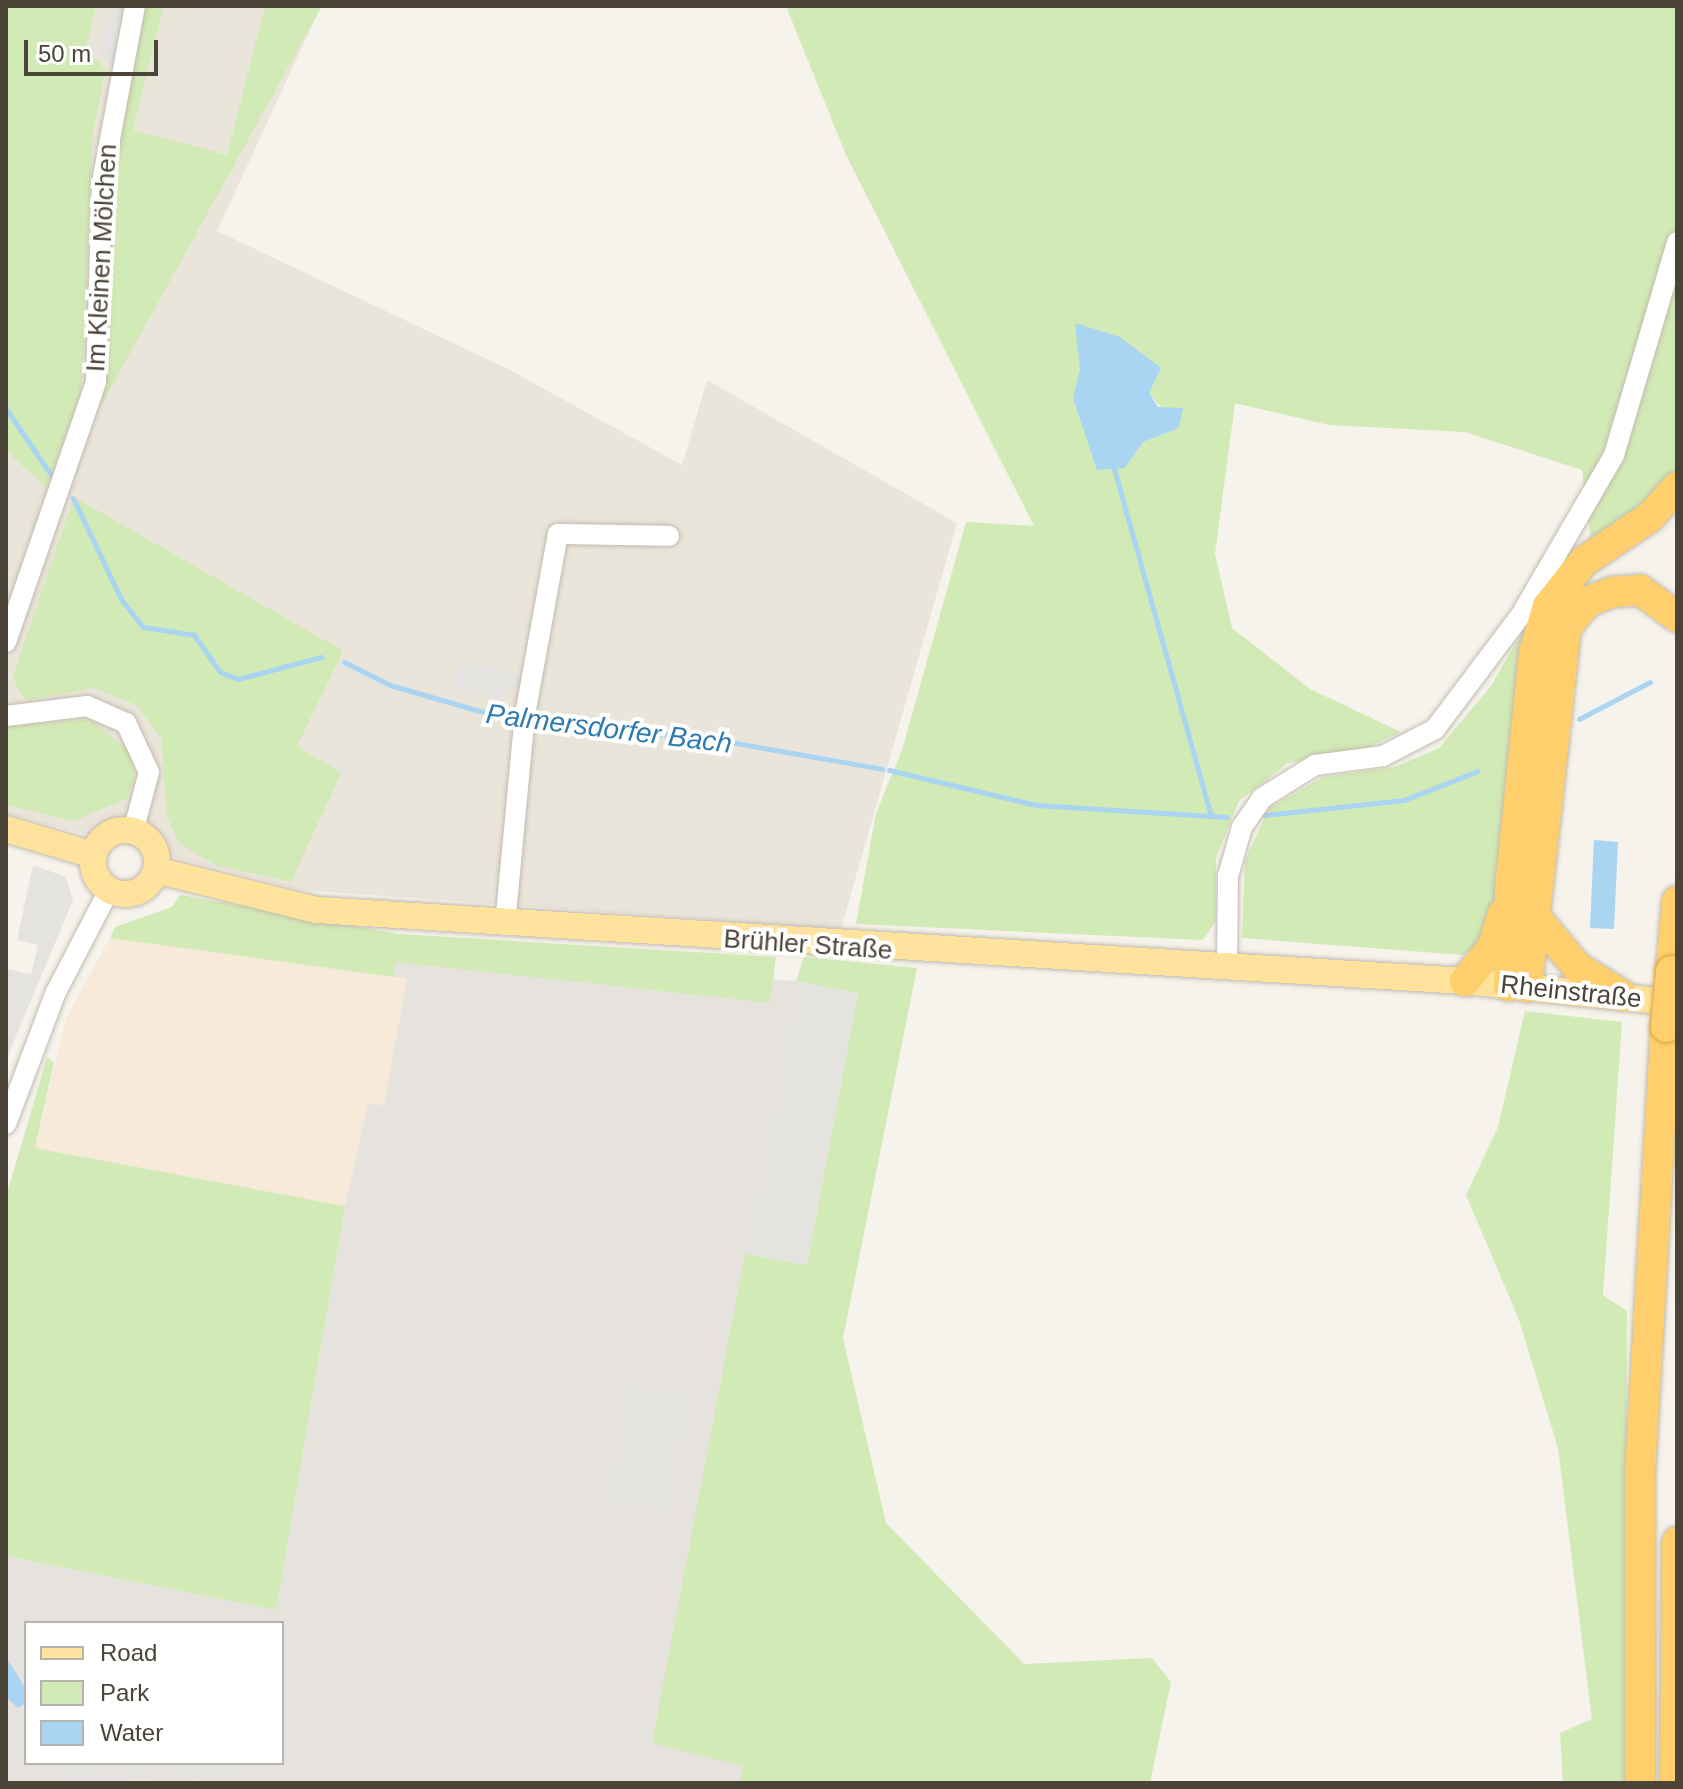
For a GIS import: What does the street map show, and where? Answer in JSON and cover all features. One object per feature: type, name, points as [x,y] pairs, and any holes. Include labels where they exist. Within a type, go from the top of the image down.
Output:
[{"type":"highway","points":[[1518,987],[1510,889],[1534,653],[1548,606],[1583,562],[1650,517],[1677,487]]},
{"type":"highway","points":[[1518,987],[1537,919],[1566,627],[1587,602],[1612,592],[1640,590],[1677,617]]},
{"type":"highway","points":[[1465,981],[1493,946],[1510,889]]},
{"type":"highway","points":[[1640,1783],[1640,1473],[1677,901]]},
{"type":"highway","points":[[1537,919],[1577,967],[1623,996]]},
{"type":"highway","points":[[1675,1768],[1677,1542]]},
{"type":"main road","points":[[6,829],[93,855]]},
{"type":"main road","points":[[133,832],[154,850],[156,870],[138,891],[109,890],[95,874],[93,855],[106,837],[133,832]]},
{"type":"main road","name":"Brühler Straße","points":[[156,870],[317,910],[505,925],[1465,981]]},
{"type":"main road","name":"Rheinstraße","points":[[1465,981],[1623,996],[1672,1015]]},
{"type":"street","name":"Im Kleinen Mölchen","points":[[6,642],[96,382],[102,182],[135,6]]},
{"type":"street","points":[[1227,969],[1228,876],[1242,827],[1262,798],[1315,765],[1383,756],[1435,729],[1521,615],[1614,455],[1677,242]]},
{"type":"street","points":[[505,925],[524,721],[558,534],[669,536]]},
{"type":"street","points":[[6,716],[87,706],[126,723],[149,772],[133,832]]},
{"type":"street","points":[[6,1124],[56,992],[109,890]]},
{"type":"shaded area","points":[[6,6],[321,6],[217,231],[508,369],[682,465],[707,380],[957,523],[841,929],[302,890],[6,814]]},
{"type":"shaded area","points":[[110,6],[135,6],[118,72],[99,54]]},
{"type":"shaded area","points":[[457,661],[525,675],[522,691],[507,688],[504,700],[452,690]]},
{"type":"shaded area","points":[[33,865],[66,877],[73,900],[6,1060],[7,969],[31,974],[38,945],[17,940]]},
{"type":"shaded area","points":[[110,938],[407,978],[384,1106],[368,1104],[345,1206],[35,1148],[66,1018]]},
{"type":"shaded area","points":[[395,962],[796,981],[858,993],[807,1265],[652,1742],[744,1766],[740,1783],[6,1783],[6,1556],[276,1609],[345,1206],[368,1104],[384,1105],[407,979],[394,977]]},
{"type":"shaded area","points":[[796,981],[858,993],[807,1265],[745,1254]]},
{"type":"shaded area","points":[[627,1383],[691,1395],[670,1512],[606,1500]]},
{"type":"shaded area","points":[[55,1765],[67,1765],[160,1783],[51,1783]]},
{"type":"shaded area","points":[[102,1765],[238,1765],[234,1783],[148,1768],[146,1778]]},
{"type":"green space","points":[[6,6],[96,6],[86,47],[106,70],[93,132],[81,392],[46,488],[6,450]]},
{"type":"green space","points":[[144,6],[164,6],[133,130],[227,155],[265,6],[322,6],[102,404],[114,140]]},
{"type":"green space","points":[[786,6],[1677,6],[1677,471],[1633,519],[1592,548],[1582,470],[1465,432],[1329,425],[1235,403],[1215,554],[1232,628],[1310,689],[1401,732],[1361,751],[1288,763],[1239,801],[1216,858],[1216,921],[1203,940],[856,924],[876,813],[902,750],[966,522],[1034,526],[846,155]],"holes":[[[1080,370],[1149,393],[1179,428],[1143,442],[1125,468],[1113,465],[1073,398]]]},
{"type":"green space","points":[[74,497],[343,651],[297,746],[341,773],[291,882],[215,865],[180,844],[167,817],[161,738],[136,705],[94,688],[28,700],[20,694],[13,676]]},
{"type":"green space","points":[[1526,625],[1492,936],[1463,955],[1242,938],[1245,861],[1269,808],[1323,777],[1395,767],[1439,748],[1491,686]]},
{"type":"green space","points":[[89,719],[130,751],[135,779],[127,798],[74,821],[6,805],[6,727]]},
{"type":"green space","points":[[180,895],[399,934],[776,957],[770,1003],[396,962],[394,977],[110,938],[115,927],[172,907]]},
{"type":"green space","points":[[804,957],[917,968],[843,1338],[886,1523],[1024,1664],[1152,1658],[1171,1682],[1150,1783],[740,1783],[743,1766],[652,1743],[745,1254],[807,1265],[858,993],[796,981]]},
{"type":"green space","points":[[1525,1011],[1622,1022],[1603,1295],[1627,1311],[1625,1783],[1563,1783],[1560,1733],[1592,1719],[1558,1448],[1519,1320],[1466,1195],[1498,1127]]},
{"type":"green space","points":[[47,1057],[54,1062],[35,1148],[345,1206],[276,1610],[6,1556],[6,1197]]},
{"type":"water","points":[[1075,323],[1120,337],[1161,368],[1149,393],[1158,407],[1183,408],[1179,428],[1143,442],[1125,468],[1097,470],[1073,398],[1080,369]]},
{"type":"water","points":[[1594,840],[1618,842],[1614,929],[1590,928]]},
{"type":"water","points":[[6,1657],[24,1686],[24,1704],[18,1708],[7,1698]]},
{"type":"waterway","name":"Palmersdorfer Bach","points":[[6,409],[56,482]]},
{"type":"waterway","points":[[1113,465],[1211,816]]},
{"type":"waterway","name":"Palmersdorfer Bach","points":[[73,498],[121,599],[143,627],[194,635],[220,672],[238,679],[321,657]]},
{"type":"waterway","name":"Palmersdorfer Bach","points":[[344,662],[390,685],[517,722]]},
{"type":"waterway","name":"Palmersdorfer Bach","points":[[1579,719],[1650,682]]},
{"type":"waterway","name":"Palmersdorfer Bach","points":[[527,723],[707,738],[882,769]]},
{"type":"waterway","name":"Palmersdorfer Bach","points":[[889,770],[1036,805],[1227,817]]},
{"type":"waterway","name":"Palmersdorfer Bach","points":[[1264,815],[1404,800],[1478,771]]}]
